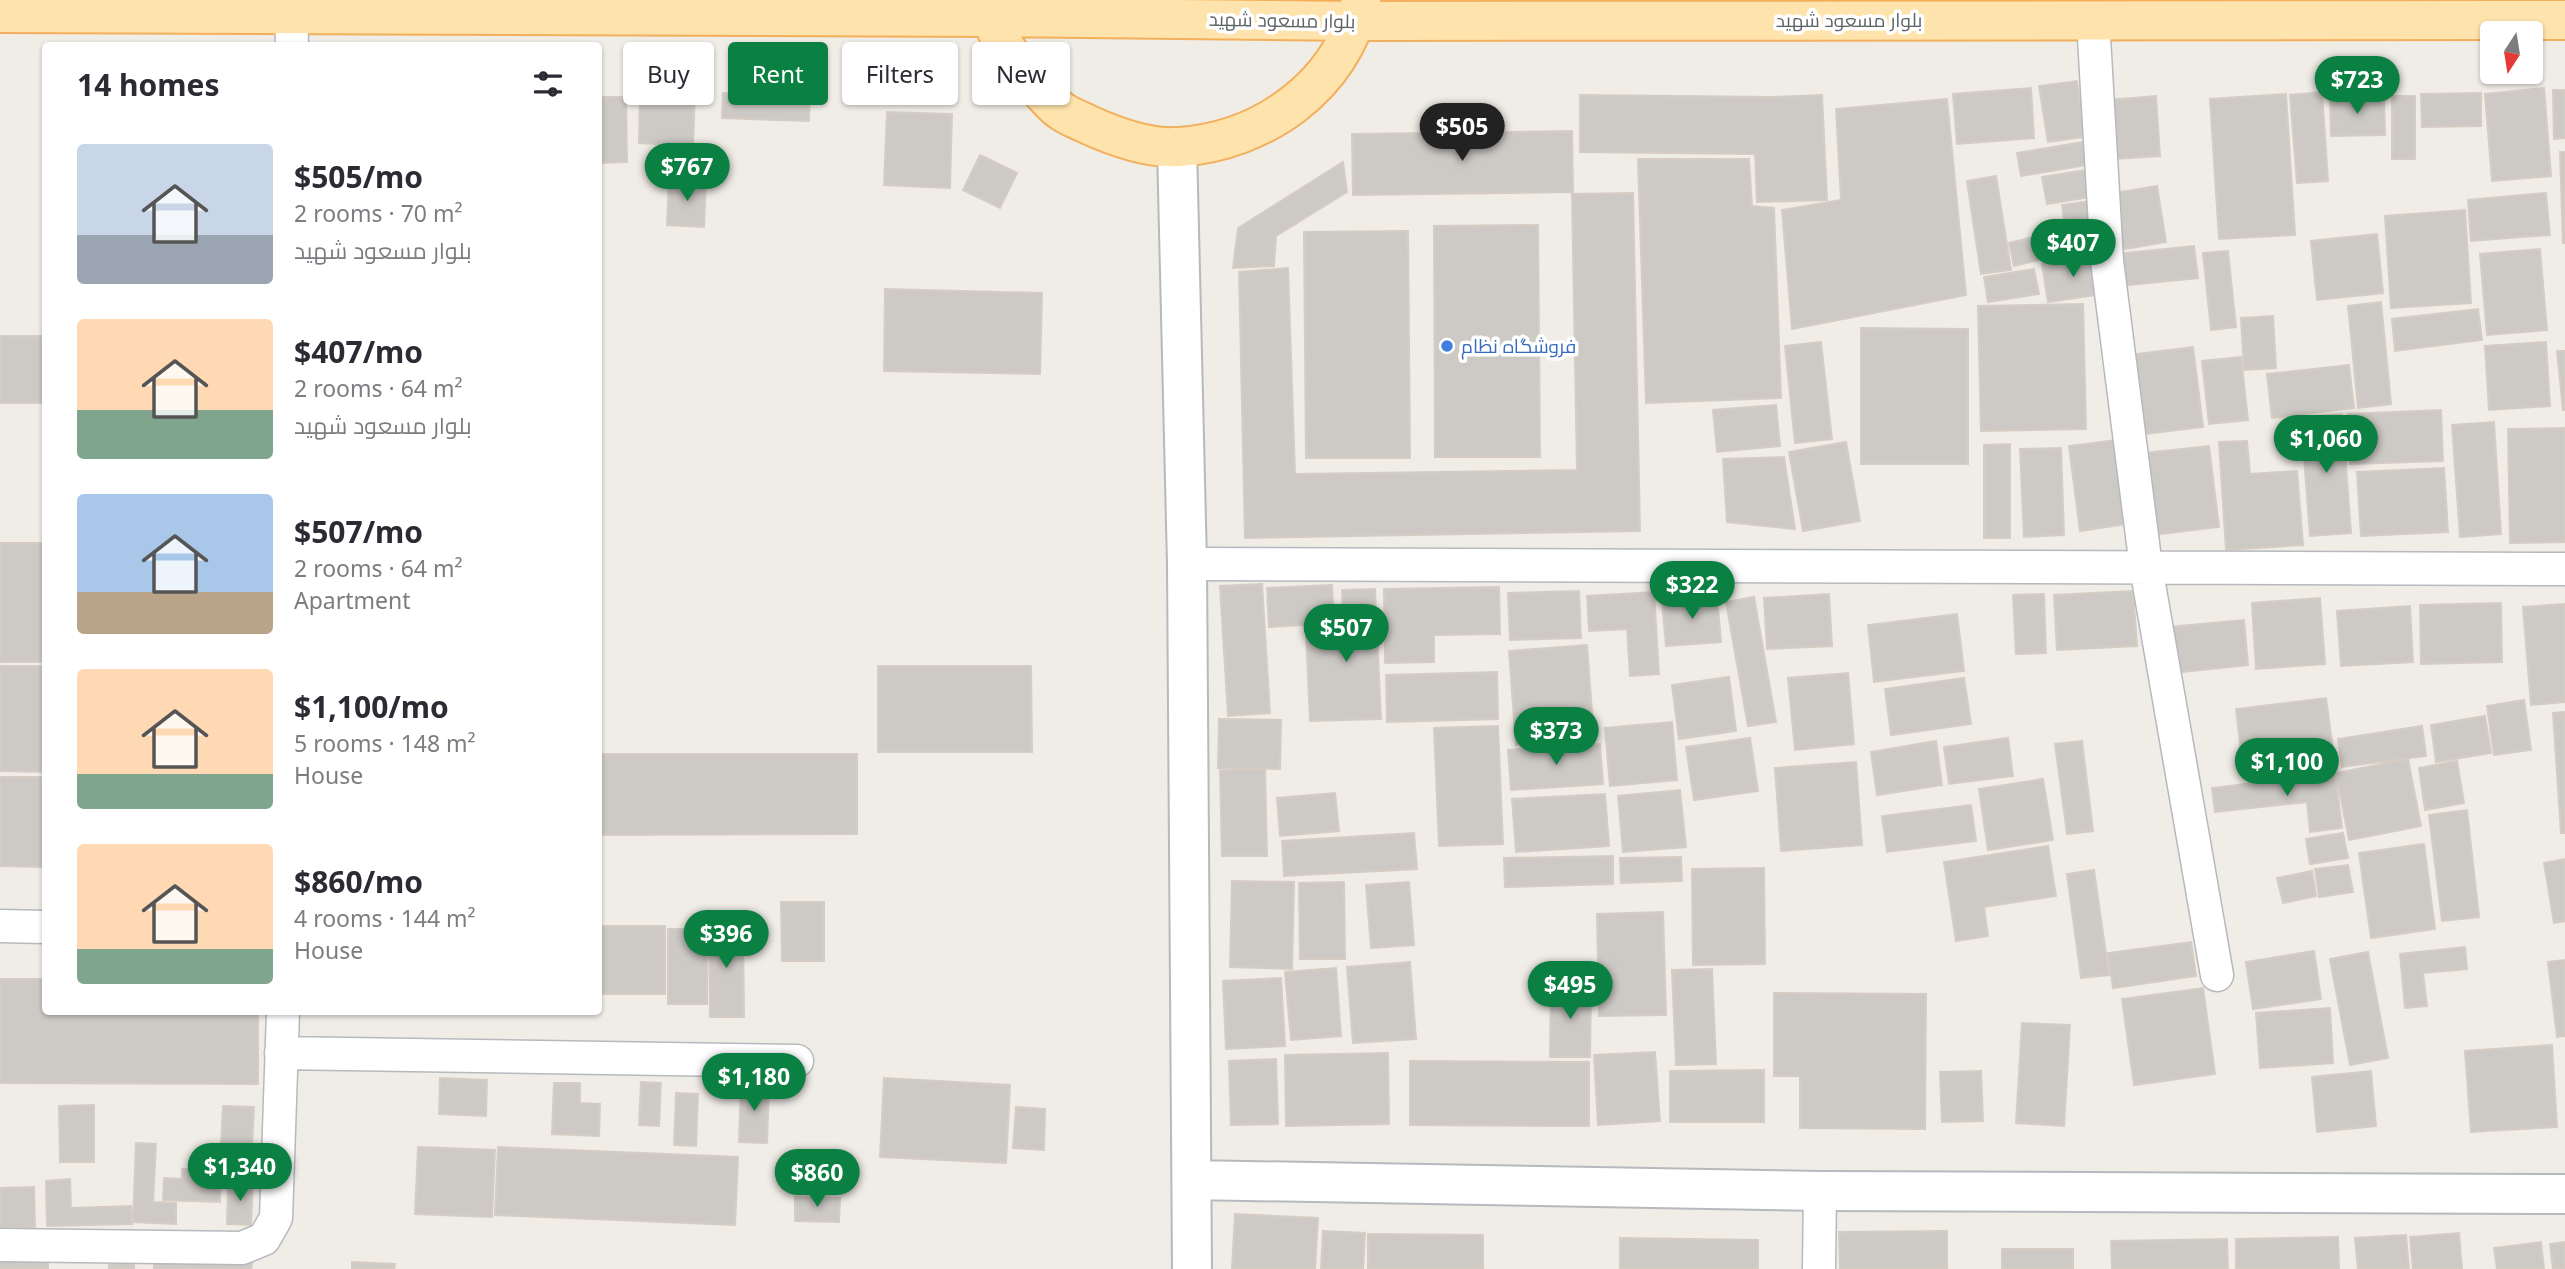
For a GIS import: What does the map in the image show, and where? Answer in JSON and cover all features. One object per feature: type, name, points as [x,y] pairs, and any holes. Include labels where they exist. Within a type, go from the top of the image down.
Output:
[{"type":"main road","name":"بلوار مسعود شهید","points":[[0,13],[291,20],[988,8],[1802,10],[2093,20],[2429,10],[2565,20]]},
{"type":"main road","points":[[988,8],[1019,70],[1062,112],[1117,138],[1177,147],[1234,137],[1286,112],[1328,72],[1359,11]]},
{"type":"street","points":[[2093,20],[2107,261],[2146,567],[2217,975]]},
{"type":"street","points":[[1177,147],[1187,564],[1192,1269]]},
{"type":"street","points":[[1187,564],[2565,569]]},
{"type":"street","points":[[0,926],[42,927]]},
{"type":"street","points":[[0,1245],[242,1248],[264,1239],[276,1218],[283,1015]]},
{"type":"street","points":[[281,1053],[797,1061]]},
{"type":"street","points":[[1192,1180],[1820,1191],[2565,1194]]},
{"type":"street","points":[[1819,1269],[1820,1191]]},
{"type":"building","points":[[2077,81],[2085,137],[2048,142],[2039,86]]},
{"type":"building","points":[[2031,88],[2034,138],[1957,144],[1953,94]]},
{"type":"building","points":[[2544,88],[2551,176],[2492,181],[2485,94]]},
{"type":"building","points":[[2553,90],[2565,90],[2565,138],[2554,139]]},
{"type":"building","points":[[2322,92],[2328,181],[2297,183],[2290,95]]},
{"type":"building","points":[[723,93],[728,93],[728,105],[810,105],[809,121],[722,118]]},
{"type":"building","points":[[2481,93],[2481,126],[2422,127],[2421,94]]},
{"type":"building","points":[[2286,94],[2295,235],[2219,239],[2210,99]]},
{"type":"building","points":[[1580,95],[1822,95],[1827,200],[1757,202],[1755,154],[1580,152]]},
{"type":"building","points":[[2156,96],[2160,156],[2113,159],[2108,100]]},
{"type":"building","points":[[2384,96],[2385,135],[2331,136],[2330,97]]},
{"type":"building","points":[[2392,96],[2415,96],[2415,159],[2392,159]]},
{"type":"building","points":[[602,97],[623,97],[623,105],[626,105],[627,162],[602,163]]},
{"type":"building","points":[[1947,99],[1966,295],[1792,329],[1782,210],[1841,200],[1836,109]]},
{"type":"building","points":[[640,105],[694,105],[693,146],[639,143]]},
{"type":"building","points":[[887,112],[952,114],[950,188],[884,185]]},
{"type":"building","points":[[1572,131],[1573,192],[1353,195],[1352,134]]},
{"type":"building","points":[[2083,142],[2087,165],[2021,176],[2017,153]]},
{"type":"building","points":[[2560,152],[2565,152],[2565,243],[2563,243]]},
{"type":"building","points":[[980,155],[1017,173],[1000,208],[963,190]]},
{"type":"building","points":[[1638,159],[1749,159],[1752,206],[1774,208],[1781,398],[1646,403]]},
{"type":"building","points":[[1343,162],[1347,192],[1276,236],[1274,266],[1233,268],[1238,228]]},
{"type":"building","points":[[2086,170],[2091,197],[2047,204],[2042,177]]},
{"type":"building","points":[[1996,176],[2011,270],[1981,274],[1967,181]]},
{"type":"building","points":[[669,179],[706,180],[704,227],[667,225]]},
{"type":"building","points":[[2157,186],[2166,242],[2119,250],[2109,194]]},
{"type":"building","points":[[1633,193],[1640,531],[1245,538],[1239,272],[1288,268],[1295,474],[1577,470],[1572,194]]},
{"type":"building","points":[[2546,193],[2550,235],[2471,241],[2468,200]]},
{"type":"building","points":[[2091,201],[2098,250],[2069,255],[2062,205]]},
{"type":"building","points":[[2465,210],[2471,303],[2391,308],[2385,216]]},
{"type":"building","points":[[1538,225],[1540,457],[1435,457],[1434,226]]},
{"type":"building","points":[[1408,231],[1410,458],[1306,458],[1304,232]]},
{"type":"building","points":[[2060,231],[2065,254],[2014,266],[2009,243]]},
{"type":"building","points":[[2377,234],[2383,293],[2317,300],[2311,241]]},
{"type":"building","points":[[2194,246],[2198,278],[2120,286],[2117,254]]},
{"type":"building","points":[[2540,249],[2547,330],[2487,335],[2480,254]]},
{"type":"building","points":[[2228,251],[2236,327],[2211,330],[2203,253]]},
{"type":"building","points":[[2097,256],[2103,294],[2048,302],[2042,264]]},
{"type":"building","points":[[2034,269],[2039,294],[1988,302],[1984,277]]},
{"type":"building","points":[[885,289],[1042,293],[1040,374],[884,371]]},
{"type":"building","points":[[2381,302],[2391,404],[2358,408],[2348,306]]},
{"type":"building","points":[[2083,304],[2086,429],[1981,431],[1978,306]]},
{"type":"building","points":[[2478,309],[2482,340],[2395,351],[2392,319]]},
{"type":"building","points":[[2273,316],[2276,368],[2244,370],[2241,318]]},
{"type":"building","points":[[1861,328],[1968,329],[1968,464],[1861,464]]},
{"type":"building","points":[[0,336],[42,336],[42,403],[0,403]]},
{"type":"building","points":[[1821,342],[1832,439],[1795,443],[1785,346]]},
{"type":"building","points":[[2546,342],[2550,406],[2489,410],[2485,346]]},
{"type":"building","points":[[2193,347],[2203,427],[2138,435],[2128,355]]},
{"type":"building","points":[[2557,351],[2565,351],[2565,410],[2563,410]]},
{"type":"building","points":[[2241,357],[2248,420],[2209,424],[2202,361]]},
{"type":"building","points":[[2349,365],[2354,408],[2272,418],[2267,374]]},
{"type":"building","points":[[1776,405],[1780,446],[1717,452],[1713,410]]},
{"type":"building","points":[[2441,410],[2443,461],[2350,464],[2348,414]]},
{"type":"building","points":[[2342,414],[2351,533],[2310,536],[2301,417]]},
{"type":"building","points":[[2494,422],[2501,534],[2460,537],[2452,425]]},
{"type":"building","points":[[2565,428],[2565,542],[2510,543],[2508,429]]},
{"type":"building","points":[[2115,440],[2127,524],[2080,531],[2069,446]]},
{"type":"building","points":[[2247,441],[2250,474],[2297,471],[2303,545],[2226,550],[2219,442]]},
{"type":"building","points":[[1846,442],[1860,521],[1803,531],[1789,452]]},
{"type":"building","points":[[2010,444],[2010,538],[1984,538],[1984,445]]},
{"type":"building","points":[[2209,446],[2219,527],[2154,535],[2145,453]]},
{"type":"building","points":[[2061,448],[2064,535],[2024,537],[2020,449]]},
{"type":"building","points":[[1784,457],[1795,529],[1727,522],[1723,459]]},
{"type":"building","points":[[2444,468],[2448,532],[2361,536],[2357,472]]},
{"type":"building","points":[[0,543],[42,543],[42,662],[0,662]]},
{"type":"building","points":[[1262,584],[1270,713],[1228,716],[1220,586]]},
{"type":"building","points":[[1332,585],[1334,623],[1269,627],[1267,588]]},
{"type":"building","points":[[1499,587],[1500,634],[1434,635],[1434,662],[1385,663],[1384,589]]},
{"type":"building","points":[[1375,589],[1381,719],[1310,721],[1306,631],[1344,629],[1342,590]]},
{"type":"building","points":[[1579,591],[1581,638],[1510,640],[1508,593]]},
{"type":"building","points":[[2133,591],[2137,646],[2057,650],[2054,595]]},
{"type":"building","points":[[1654,592],[1659,674],[1630,676],[1627,629],[1589,631],[1587,596]]},
{"type":"building","points":[[1829,594],[1832,646],[1767,649],[1764,598]]},
{"type":"building","points":[[2044,594],[2046,653],[2016,654],[2013,595]]},
{"type":"building","points":[[1717,596],[1721,642],[1666,646],[1662,601]]},
{"type":"building","points":[[1754,597],[1776,722],[1748,726],[1726,602]]},
{"type":"building","points":[[2320,598],[2325,664],[2256,669],[2252,603]]},
{"type":"building","points":[[2501,603],[2502,662],[2421,664],[2420,605]]},
{"type":"building","points":[[2565,604],[2565,702],[2531,705],[2523,607]]},
{"type":"building","points":[[2410,606],[2413,662],[2341,666],[2337,611]]},
{"type":"building","points":[[1957,614],[1964,671],[1874,682],[1868,625]]},
{"type":"building","points":[[2244,620],[2248,665],[2173,673],[2169,627]]},
{"type":"building","points":[[1587,645],[1594,739],[1516,745],[1509,651]]},
{"type":"building","points":[[0,666],[42,666],[42,772],[0,771]]},
{"type":"building","points":[[878,666],[1031,666],[1032,752],[878,752]]},
{"type":"building","points":[[1497,672],[1498,719],[1387,722],[1386,675]]},
{"type":"building","points":[[1848,673],[1854,744],[1795,750],[1788,678]]},
{"type":"building","points":[[1729,677],[1736,731],[1679,739],[1672,685]]},
{"type":"building","points":[[1964,678],[1971,724],[1891,735],[1885,689]]},
{"type":"building","points":[[2326,698],[2335,765],[2244,777],[2236,709]]},
{"type":"building","points":[[2524,700],[2531,750],[2494,755],[2487,706]]},
{"type":"building","points":[[2565,712],[2565,833],[2561,833],[2553,713]]},
{"type":"building","points":[[2485,716],[2491,753],[2436,762],[2431,725]]},
{"type":"building","points":[[1219,719],[1281,720],[1280,769],[1218,768]]},
{"type":"building","points":[[1672,722],[1677,780],[1610,786],[1605,728]]},
{"type":"building","points":[[1498,726],[1503,844],[1439,846],[1434,728]]},
{"type":"building","points":[[2422,726],[2426,756],[2342,767],[2338,739]]},
{"type":"building","points":[[1750,738],[1758,791],[1694,800],[1686,747]]},
{"type":"building","points":[[2008,738],[2013,776],[1949,784],[1944,747]]},
{"type":"building","points":[[1936,741],[1942,785],[1877,795],[1871,752]]},
{"type":"building","points":[[2082,741],[2093,831],[2067,834],[2055,744]]},
{"type":"building","points":[[1600,744],[1603,784],[1511,790],[1508,750]]},
{"type":"building","points":[[602,754],[857,754],[857,834],[602,835]]},
{"type":"building","points":[[2408,759],[2421,826],[2349,840],[2336,773]]},
{"type":"building","points":[[2457,761],[2464,803],[2425,810],[2419,768]]},
{"type":"building","points":[[1856,762],[1862,845],[1781,851],[1775,768]]},
{"type":"building","points":[[1265,769],[1267,856],[1222,856],[1220,770]]},
{"type":"building","points":[[2335,773],[2342,828],[2310,832],[2307,802],[2215,812],[2212,788]]},
{"type":"building","points":[[0,777],[42,777],[42,867],[0,866]]},
{"type":"building","points":[[2043,779],[2053,840],[1988,850],[1979,789]]},
{"type":"building","points":[[1680,790],[1686,847],[1623,852],[1618,796]]},
{"type":"building","points":[[1335,793],[1339,831],[1280,836],[1277,798]]},
{"type":"building","points":[[1605,794],[1609,846],[1516,852],[1512,799]]},
{"type":"building","points":[[1971,805],[1976,841],[1887,852],[1882,816]]},
{"type":"building","points":[[2467,810],[2479,917],[2442,921],[2429,815]]},
{"type":"building","points":[[1414,833],[1417,869],[1284,876],[1282,841]]},
{"type":"building","points":[[2343,833],[2348,858],[2310,864],[2306,839]]},
{"type":"building","points":[[2424,844],[2435,929],[2371,938],[2359,853]]},
{"type":"building","points":[[2048,846],[2056,896],[1984,907],[1988,936],[1956,941],[1944,862]]},
{"type":"building","points":[[1613,856],[1613,884],[1505,887],[1504,858]]},
{"type":"building","points":[[1681,857],[1682,881],[1621,883],[1620,858]]},
{"type":"building","points":[[2565,859],[2565,921],[2554,923],[2544,863]]},
{"type":"building","points":[[2348,865],[2353,892],[2319,897],[2315,869]]},
{"type":"building","points":[[1764,868],[1765,964],[1693,965],[1692,869]]},
{"type":"building","points":[[2094,870],[2109,975],[2081,978],[2067,874]]},
{"type":"building","points":[[2312,871],[2316,896],[2283,903],[2277,878]]},
{"type":"building","points":[[1232,881],[1294,882],[1292,969],[1230,967]]},
{"type":"building","points":[[1344,882],[1345,959],[1300,959],[1299,883]]},
{"type":"building","points":[[1409,882],[1414,945],[1371,948],[1366,885]]},
{"type":"building","points":[[781,902],[824,902],[824,961],[782,961]]},
{"type":"building","points":[[1663,912],[1666,1015],[1599,1016],[1597,914]]},
{"type":"building","points":[[709,924],[743,924],[744,1017],[710,1017]]},
{"type":"building","points":[[602,926],[665,926],[665,994],[602,994]]},
{"type":"building","points":[[668,929],[707,929],[707,1004],[668,1004]]},
{"type":"building","points":[[2191,942],[2196,976],[2113,988],[2108,953]]},
{"type":"building","points":[[2465,947],[2467,969],[2423,973],[2427,1006],[2405,1008],[2400,954]]},
{"type":"building","points":[[2314,951],[2321,999],[2253,1009],[2246,962]]},
{"type":"building","points":[[2368,952],[2388,1058],[2350,1065],[2330,959]]},
{"type":"building","points":[[2565,960],[2565,1036],[2557,1037],[2548,962]]},
{"type":"building","points":[[1410,962],[1416,1039],[1353,1043],[1347,967]]},
{"type":"building","points":[[1336,968],[1341,1036],[1291,1040],[1285,972]]},
{"type":"building","points":[[1712,969],[1716,1064],[1676,1065],[1672,970]]},
{"type":"building","points":[[1281,978],[1285,1046],[1226,1049],[1223,981]]},
{"type":"building","points":[[0,979],[42,979],[42,1015],[258,1015],[258,1084],[0,1083]]},
{"type":"building","points":[[1551,984],[1591,984],[1590,1057],[1550,1057]]},
{"type":"building","points":[[2203,988],[2215,1074],[2134,1085],[2122,999]]},
{"type":"building","points":[[1774,993],[1926,994],[1925,1129],[1800,1128],[1800,1076],[1774,1076]]},
{"type":"building","points":[[2330,1008],[2333,1063],[2260,1068],[2256,1013]]},
{"type":"building","points":[[2022,1023],[2070,1025],[2064,1126],[2016,1123]]},
{"type":"building","points":[[2552,1045],[2557,1127],[2471,1132],[2465,1051]]},
{"type":"building","points":[[1655,1052],[1660,1121],[1598,1125],[1594,1055]]},
{"type":"building","points":[[1388,1053],[1389,1124],[1286,1126],[1285,1055]]},
{"type":"building","points":[[1276,1059],[1278,1124],[1231,1125],[1229,1061]]},
{"type":"building","points":[[1410,1061],[1589,1062],[1589,1126],[1410,1125]]},
{"type":"building","points":[[1764,1070],[1764,1122],[1670,1122],[1670,1071]]},
{"type":"building","points":[[1981,1071],[1983,1121],[1942,1122],[1940,1072]]},
{"type":"building","points":[[2371,1071],[2376,1126],[2317,1132],[2312,1077]]},
{"type":"building","points":[[440,1078],[487,1080],[486,1116],[439,1114]]},
{"type":"building","points":[[884,1078],[1010,1085],[1006,1163],[880,1157]]},
{"type":"building","points":[[641,1082],[661,1083],[659,1126],[639,1125]]},
{"type":"building","points":[[554,1083],[580,1083],[580,1103],[600,1104],[599,1136],[552,1134]]},
{"type":"building","points":[[741,1083],[769,1084],[767,1143],[739,1142]]},
{"type":"building","points":[[676,1093],[698,1094],[696,1146],[674,1145]]},
{"type":"building","points":[[94,1105],[94,1162],[60,1162],[59,1106]]},
{"type":"building","points":[[223,1106],[254,1107],[251,1166],[220,1165]]},
{"type":"building","points":[[1016,1107],[1045,1109],[1044,1150],[1013,1148]]},
{"type":"building","points":[[136,1143],[156,1144],[153,1202],[176,1203],[176,1224],[133,1222]]},
{"type":"building","points":[[418,1147],[495,1150],[492,1217],[415,1214]]},
{"type":"building","points":[[498,1147],[738,1157],[735,1225],[495,1215]]},
{"type":"building","points":[[182,1169],[221,1170],[220,1202],[163,1200],[164,1178],[182,1179]]},
{"type":"building","points":[[70,1179],[71,1208],[131,1206],[132,1224],[47,1226],[46,1181]]},
{"type":"building","points":[[228,1182],[253,1183],[251,1225],[227,1224]]},
{"type":"building","points":[[34,1187],[35,1227],[0,1228],[0,1188]]},
{"type":"building","points":[[795,1197],[840,1198],[839,1222],[795,1221]]},
{"type":"building","points":[[1235,1214],[1318,1218],[1315,1269],[1232,1269]]},
{"type":"building","points":[[1323,1231],[1365,1233],[1363,1269],[1321,1269]]},
{"type":"building","points":[[1947,1231],[1947,1269],[1840,1269],[1839,1232]]},
{"type":"building","points":[[2459,1233],[2462,1269],[2413,1269],[2410,1237]]},
{"type":"building","points":[[1368,1234],[1483,1235],[1483,1269],[1368,1269]]},
{"type":"building","points":[[2406,1235],[2409,1269],[2358,1269],[2355,1238]]},
{"type":"building","points":[[2338,1237],[2339,1269],[2236,1269],[2236,1239]]},
{"type":"building","points":[[1620,1238],[1758,1240],[1758,1269],[1620,1269]]},
{"type":"building","points":[[2227,1239],[2228,1269],[2112,1269],[2111,1241]]},
{"type":"building","points":[[2541,1242],[2544,1269],[2497,1269],[2494,1248]]},
{"type":"building","points":[[2565,1242],[2565,1269],[2553,1269],[2550,1244]]},
{"type":"building","points":[[2002,1249],[2073,1249],[2073,1269],[2002,1269]]},
{"type":"building","points":[[0,1258],[48,1259],[48,1269],[0,1269]]},
{"type":"building","points":[[109,1259],[134,1259],[134,1269],[109,1269]]},
{"type":"building","points":[[154,1259],[252,1264],[251,1269],[154,1269]]},
{"type":"building","points":[[352,1262],[395,1264],[394,1269],[352,1269]]},
{"type":"place","name":"فروشگاه نظام","points":[[1447,346]]}]
